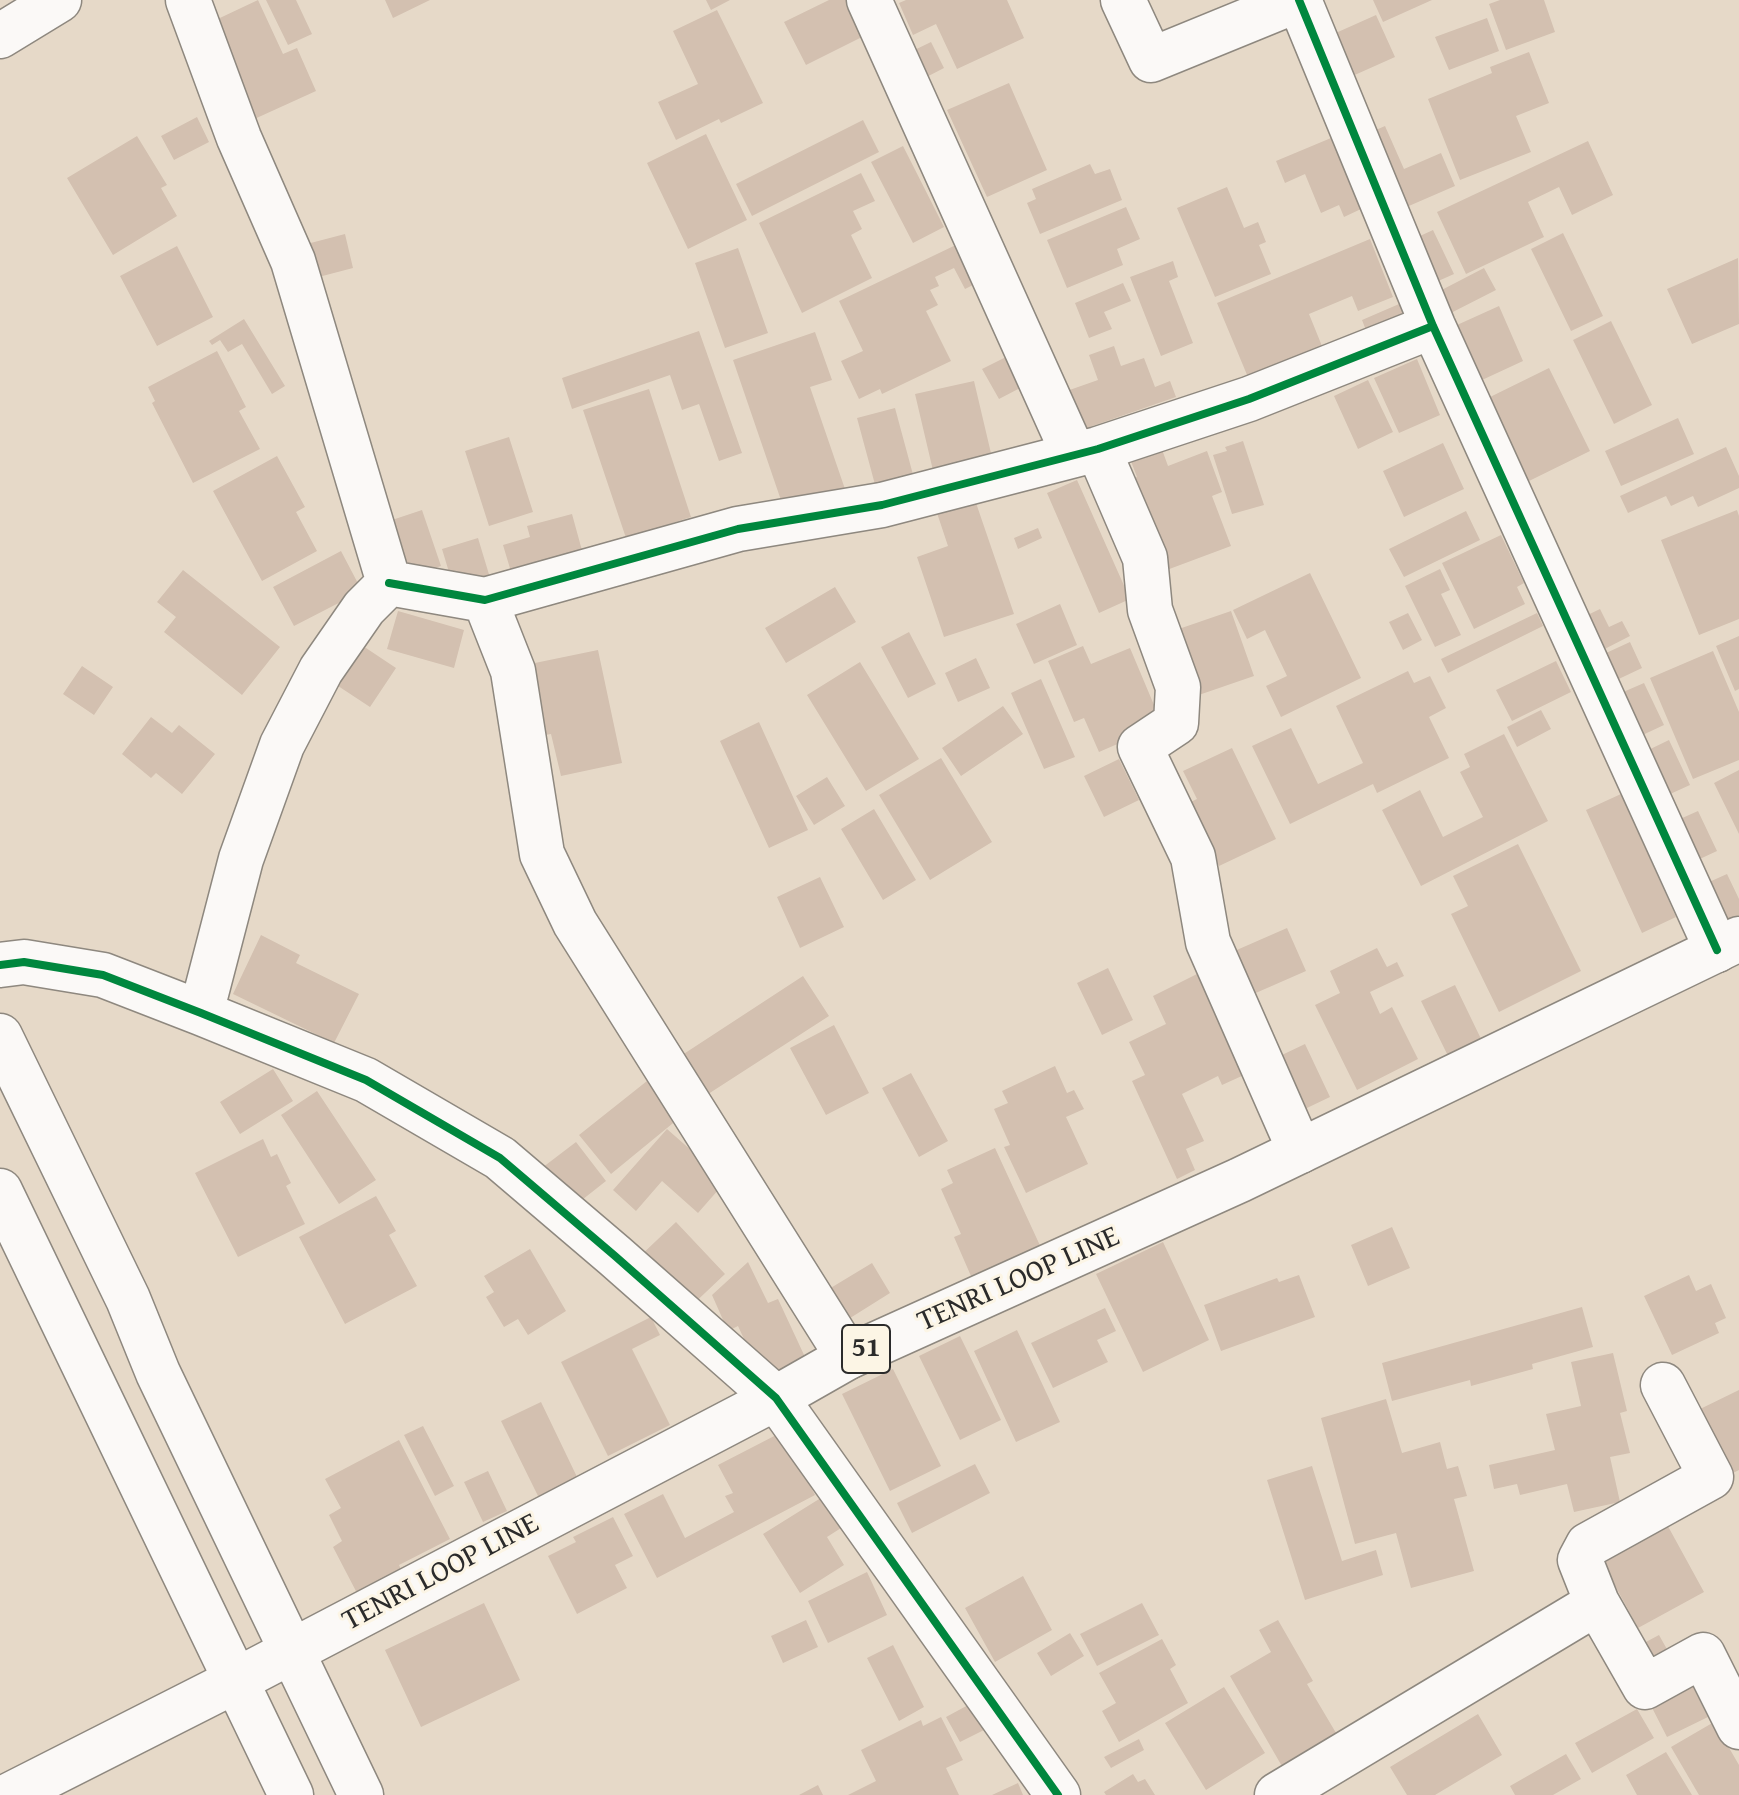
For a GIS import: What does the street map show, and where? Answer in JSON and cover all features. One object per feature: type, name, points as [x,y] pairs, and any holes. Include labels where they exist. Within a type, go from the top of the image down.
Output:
[{"type":"street","points":[[0,36],[59,0]]},
{"type":"street","points":[[188,0],[239,138],[293,261],[389,583]]},
{"type":"street","points":[[869,0],[1086,452],[1145,558],[1150,610],[1178,687],[1176,723],[1140,747],[1193,857],[1208,942],[1300,1151]]},
{"type":"street","points":[[1123,0],[1151,60],[1298,0],[1433,326],[1728,944]]},
{"type":"street","points":[[389,583],[485,600],[738,529],[882,505],[1086,452],[1249,399],[1433,326]]},
{"type":"street","points":[[201,1013],[241,859],[282,745],[321,670],[364,608],[389,583]]},
{"type":"street","points":[[485,600],[513,671],[542,854],[575,923],[848,1357]]},
{"type":"street","name":"TENRI LOOP LINE","points":[[10,1795],[237,1680],[776,1398],[848,1357],[1300,1151],[1728,944]]},
{"type":"street","points":[[0,965],[24,962],[103,975],[366,1080],[500,1158],[776,1398],[1058,1795]]},
{"type":"street","points":[[0,1036],[128,1299],[158,1373],[361,1795]]},
{"type":"street","points":[[0,1191],[291,1795]]},
{"type":"street","points":[[1663,1385],[1711,1477],[1588,1545],[1580,1560],[1597,1603],[1645,1687],[1703,1655],[1739,1727]]},
{"type":"street","points":[[1277,1795],[1597,1603]]},
{"type":"building","points":[[258,0],[283,54],[297,48],[316,91],[250,121],[205,25]]},
{"type":"building","points":[[266,0],[296,0],[312,34],[288,45]]},
{"type":"building","points":[[385,0],[430,0],[393,18]]},
{"type":"building","points":[[706,0],[730,0],[711,10]]},
{"type":"building","points":[[829,0],[846,0],[864,36],[806,65],[784,22]]},
{"type":"building","points":[[906,0],[1007,0],[1024,38],[957,69],[936,24],[913,35],[899,3]]},
{"type":"building","points":[[1373,0],[1432,0],[1383,22]]},
{"type":"building","points":[[1500,0],[1544,0],[1555,32],[1506,50],[1489,4]]},
{"type":"building","points":[[717,10],[763,103],[721,123],[719,119],[676,140],[658,102],[698,84],[673,31]]},
{"type":"building","points":[[1376,15],[1395,57],[1348,78],[1329,36]]},
{"type":"building","points":[[1487,18],[1499,51],[1449,70],[1435,37]]},
{"type":"building","points":[[931,42],[944,68],[913,84],[900,57]]},
{"type":"building","points":[[1529,52],[1549,103],[1516,116],[1531,152],[1460,180],[1428,99],[1492,73],[1490,67]]},
{"type":"building","points":[[1009,83],[1047,170],[987,197],[947,110]]},
{"type":"building","points":[[197,117],[209,142],[174,160],[161,136]]},
{"type":"building","points":[[863,120],[879,152],[752,216],[736,184]]},
{"type":"building","points":[[1385,126],[1404,169],[1441,153],[1455,186],[1395,212],[1362,136]]},
{"type":"building","points":[[706,134],[747,220],[688,249],[647,163]]},
{"type":"building","points":[[137,136],[167,185],[161,188],[177,216],[113,255],[67,178]]},
{"type":"building","points":[[1331,138],[1361,209],[1344,217],[1339,205],[1321,213],[1305,174],[1285,183],[1276,161]]},
{"type":"building","points":[[1588,141],[1613,195],[1572,215],[1559,187],[1528,202],[1544,237],[1466,274],[1437,212]]},
{"type":"building","points":[[903,146],[944,227],[913,243],[871,162]]},
{"type":"building","points":[[1090,164],[1095,174],[1110,169],[1122,200],[1040,234],[1027,203],[1036,199],[1032,189]]},
{"type":"building","points":[[861,173],[875,201],[853,211],[862,229],[851,235],[872,278],[802,313],[759,223]]},
{"type":"building","points":[[1227,187],[1244,228],[1258,222],[1266,242],[1259,245],[1271,274],[1215,297],[1177,208]]},
{"type":"building","points":[[1126,207],[1140,239],[1117,249],[1123,265],[1067,288],[1047,240]]},
{"type":"building","points":[[1433,230],[1454,274],[1427,286],[1407,242]]},
{"type":"building","points":[[1563,233],[1603,316],[1571,331],[1531,249]]},
{"type":"building","points":[[345,234],[353,268],[311,279],[303,245]]},
{"type":"building","points":[[1370,239],[1393,297],[1358,311],[1352,296],[1309,314],[1324,351],[1250,382],[1217,303]]},
{"type":"building","points":[[960,243],[979,282],[965,289],[954,268],[935,277],[939,286],[930,290],[938,305],[926,311],[951,361],[882,394],[880,389],[859,399],[841,361],[863,351],[839,301]]},
{"type":"building","points":[[177,246],[213,317],[157,346],[120,276]]},
{"type":"building","points":[[738,248],[768,333],[725,348],[695,263]]},
{"type":"building","points":[[1738,258],[1739,324],[1692,344],[1667,289]]},
{"type":"building","points":[[1173,261],[1178,277],[1169,281],[1193,343],[1161,356],[1130,277]]},
{"type":"building","points":[[1484,268],[1496,290],[1443,317],[1432,295]]},
{"type":"building","points":[[1123,283],[1131,301],[1104,312],[1112,329],[1089,338],[1075,303]]},
{"type":"building","points":[[1406,301],[1416,323],[1371,343],[1362,320]]},
{"type":"building","points":[[1499,306],[1523,361],[1482,380],[1457,325]]},
{"type":"building","points":[[244,319],[285,386],[272,394],[242,344],[228,352],[220,340],[212,345],[209,341]]},
{"type":"building","points":[[1611,321],[1652,405],[1614,424],[1573,340]]},
{"type":"building","points":[[699,331],[742,453],[719,461],[699,404],[682,410],[670,375],[572,409],[562,378]]},
{"type":"building","points":[[815,332],[832,380],[810,387],[846,492],[785,512],[733,360]]},
{"type":"building","points":[[1114,346],[1121,366],[1144,358],[1155,387],[1170,381],[1176,397],[1075,432],[1061,393],[1098,380],[1089,355]]},
{"type":"building","points":[[217,351],[246,407],[239,411],[260,449],[193,483],[152,403],[155,401],[148,387]]},
{"type":"building","points":[[1006,357],[1022,387],[999,399],[982,369]]},
{"type":"building","points":[[1417,359],[1440,415],[1399,433],[1374,378]]},
{"type":"building","points":[[1549,368],[1590,451],[1527,482],[1486,399]]},
{"type":"building","points":[[1368,380],[1393,432],[1358,449],[1334,396]]},
{"type":"building","points":[[974,381],[994,466],[935,479],[915,394]]},
{"type":"building","points":[[649,389],[691,517],[626,538],[583,410]]},
{"type":"building","points":[[895,408],[915,482],[877,492],[857,418]]},
{"type":"building","points":[[1678,418],[1694,454],[1621,486],[1605,451]]},
{"type":"building","points":[[509,437],[533,512],[489,526],[465,451]]},
{"type":"building","points":[[1243,441],[1264,505],[1232,514],[1213,455]]},
{"type":"building","points":[[1443,443],[1464,489],[1404,517],[1383,471]]},
{"type":"building","points":[[1160,444],[1168,466],[1207,451],[1222,492],[1212,496],[1231,546],[1156,574],[1122,483],[1137,477],[1129,456]]},
{"type":"building","points":[[1726,447],[1739,476],[1739,488],[1698,507],[1693,496],[1671,506],[1666,496],[1628,513],[1620,496]]},
{"type":"building","points":[[277,456],[305,507],[296,512],[317,551],[262,581],[213,491]]},
{"type":"building","points":[[1077,480],[1130,599],[1099,613],[1047,493]]},
{"type":"building","points":[[975,500],[1014,614],[944,637],[917,557],[948,546],[937,513]]},
{"type":"building","points":[[422,510],[441,566],[408,577],[389,521]]},
{"type":"building","points":[[1737,510],[1739,619],[1699,635],[1661,540]]},
{"type":"building","points":[[1466,511],[1480,540],[1404,577],[1389,549]]},
{"type":"building","points":[[572,514],[586,565],[515,585],[503,545],[530,537],[527,526]]},
{"type":"building","points":[[1038,528],[1042,538],[1018,549],[1014,538]]},
{"type":"building","points":[[1501,535],[1524,583],[1517,587],[1525,604],[1474,629],[1442,563]]},
{"type":"building","points":[[478,538],[491,581],[455,592],[442,549]]},
{"type":"building","points":[[341,551],[362,591],[294,626],[273,587]]},
{"type":"building","points":[[1440,569],[1450,590],[1441,594],[1461,635],[1435,647],[1405,586]]},
{"type":"building","points":[[183,570],[280,647],[242,695],[164,632],[176,617],[157,602]]},
{"type":"building","points":[[1310,573],[1361,678],[1281,717],[1266,686],[1287,676],[1265,630],[1247,639],[1233,610]]},
{"type":"building","points":[[835,587],[856,622],[786,663],[765,628]]},
{"type":"building","points":[[1060,604],[1077,645],[1034,664],[1016,624]]},
{"type":"building","points":[[1600,609],[1609,627],[1622,621],[1630,636],[1591,656],[1573,622]]},
{"type":"building","points":[[398,611],[464,630],[454,668],[387,649]]},
{"type":"building","points":[[1231,611],[1254,676],[1193,697],[1170,632]]},
{"type":"building","points":[[1408,613],[1422,640],[1403,650],[1389,622]]},
{"type":"building","points":[[1537,613],[1543,626],[1448,673],[1441,659]]},
{"type":"building","points":[[909,632],[936,684],[908,698],[881,647]]},
{"type":"building","points":[[1739,636],[1739,689],[1735,691],[1716,646]]},
{"type":"building","points":[[357,642],[396,668],[370,707],[332,682]]},
{"type":"building","points":[[1630,642],[1642,668],[1606,685],[1593,659]]},
{"type":"building","points":[[1083,646],[1091,664],[1130,648],[1154,705],[1152,729],[1099,752],[1084,718],[1074,722],[1048,661]]},
{"type":"building","points":[[598,650],[622,763],[561,776],[551,734],[545,735],[530,664]]},
{"type":"building","points":[[1713,651],[1739,712],[1739,760],[1693,779],[1650,678]]},
{"type":"building","points":[[976,658],[990,688],[958,702],[945,673]]},
{"type":"building","points":[[1556,661],[1571,692],[1512,721],[1496,690]]},
{"type":"building","points":[[860,662],[919,759],[866,791],[807,695]]},
{"type":"building","points":[[82,666],[113,687],[94,715],[63,694]]},
{"type":"building","points":[[1408,671],[1414,683],[1430,676],[1446,708],[1429,717],[1449,758],[1377,793],[1373,784],[1290,824],[1252,746],[1291,728],[1318,784],[1363,763],[1336,706]]},
{"type":"building","points":[[1041,679],[1075,757],[1044,769],[1011,693]]},
{"type":"building","points":[[1644,683],[1664,725],[1634,739],[1614,696]]},
{"type":"building","points":[[1003,706],[1023,734],[961,776],[942,748]]},
{"type":"building","points":[[1541,710],[1551,729],[1517,747],[1507,727]]},
{"type":"building","points":[[151,717],[172,733],[179,725],[215,754],[182,794],[156,773],[151,778],[122,754]]},
{"type":"building","points":[[759,722],[808,830],[769,848],[720,741]]},
{"type":"building","points":[[1504,734],[1548,821],[1421,886],[1382,810],[1420,790],[1443,837],[1483,817],[1460,772],[1470,767],[1464,754]]},
{"type":"building","points":[[1669,740],[1690,785],[1657,800],[1636,756]]},
{"type":"building","points":[[1232,748],[1276,839],[1219,866],[1205,839],[1180,807],[1197,799],[1183,771]]},
{"type":"building","points":[[941,758],[992,842],[930,880],[879,795]]},
{"type":"building","points":[[1119,759],[1139,800],[1104,817],[1084,776]]},
{"type":"building","points":[[1739,770],[1739,834],[1714,783]]},
{"type":"building","points":[[827,777],[845,806],[814,825],[796,796]]},
{"type":"building","points":[[1621,794],[1676,917],[1642,933],[1586,810]]},
{"type":"building","points":[[874,809],[916,880],[883,900],[841,829]]},
{"type":"building","points":[[1698,811],[1717,851],[1689,864],[1671,823]]},
{"type":"building","points":[[1518,844],[1581,971],[1499,1012],[1451,914],[1468,906],[1453,876]]},
{"type":"building","points":[[1727,874],[1739,899],[1739,915],[1716,925],[1698,887]]},
{"type":"building","points":[[820,877],[844,927],[800,948],[777,897]]},
{"type":"building","points":[[1287,928],[1306,971],[1242,999],[1223,956]]},
{"type":"building","points":[[261,935],[300,955],[296,963],[359,994],[334,1043],[233,994]]},
{"type":"building","points":[[1377,948],[1387,967],[1397,962],[1404,976],[1370,992],[1380,1014],[1392,1007],[1418,1059],[1357,1090],[1315,1005],[1340,993],[1330,971]]},
{"type":"building","points":[[1108,968],[1133,1020],[1102,1035],[1077,983]]},
{"type":"building","points":[[1197,974],[1244,1075],[1222,1085],[1218,1076],[1182,1094],[1204,1141],[1186,1149],[1195,1170],[1177,1179],[1132,1081],[1145,1075],[1129,1042],[1166,1024],[1153,996]]},
{"type":"building","points":[[803,976],[829,1016],[702,1098],[676,1059]]},
{"type":"building","points":[[1455,985],[1483,1043],[1450,1060],[1421,1001]]},
{"type":"building","points":[[834,1025],[869,1093],[826,1115],[790,1048]]},
{"type":"building","points":[[1305,1044],[1330,1097],[1288,1117],[1263,1064]]},
{"type":"building","points":[[1055,1066],[1067,1093],[1074,1090],[1084,1109],[1066,1117],[1088,1164],[1026,1193],[1004,1147],[1010,1145],[994,1109],[1008,1103],[1002,1091]]},
{"type":"building","points":[[273,1069],[293,1101],[240,1134],[220,1102]]},
{"type":"building","points":[[911,1073],[948,1141],[919,1157],[882,1088]]},
{"type":"building","points":[[647,1081],[678,1119],[611,1174],[579,1135]]},
{"type":"building","points":[[317,1091],[376,1180],[339,1204],[281,1115]]},
{"type":"building","points":[[667,1129],[726,1181],[698,1213],[662,1181],[636,1211],[613,1190]]},
{"type":"building","points":[[263,1139],[271,1157],[277,1154],[291,1183],[286,1186],[305,1224],[238,1257],[195,1173]]},
{"type":"building","points":[[576,1142],[606,1181],[573,1207],[534,1174]]},
{"type":"building","points":[[995,1148],[1043,1252],[974,1283],[954,1237],[961,1234],[941,1189],[953,1183],[947,1170]]},
{"type":"building","points":[[376,1196],[396,1231],[389,1235],[417,1286],[345,1324],[299,1237]]},
{"type":"building","points":[[676,1222],[725,1274],[686,1311],[637,1259]]},
{"type":"building","points":[[1392,1227],[1410,1268],[1368,1286],[1351,1245]]},
{"type":"building","points":[[1163,1242],[1209,1340],[1143,1372],[1096,1274]]},
{"type":"building","points":[[530,1249],[566,1311],[528,1335],[518,1319],[504,1327],[486,1297],[494,1292],[484,1276]]},
{"type":"building","points":[[748,1262],[768,1303],[778,1299],[805,1357],[762,1378],[738,1326],[728,1331],[712,1295]]},
{"type":"building","points":[[872,1263],[890,1293],[847,1320],[829,1289]]},
{"type":"building","points":[[1299,1275],[1315,1317],[1221,1351],[1204,1305],[1277,1278],[1279,1282]]},
{"type":"building","points":[[1689,1275],[1696,1291],[1711,1284],[1726,1318],[1715,1323],[1719,1333],[1672,1355],[1644,1296]]},
{"type":"building","points":[[1582,1307],[1593,1347],[1532,1364],[1533,1369],[1471,1386],[1470,1380],[1392,1401],[1382,1363]]},
{"type":"building","points":[[1105,1308],[1116,1331],[1097,1340],[1108,1362],[1053,1388],[1031,1343]]},
{"type":"building","points":[[651,1317],[660,1335],[632,1349],[670,1425],[608,1456],[561,1362]]},
{"type":"building","points":[[1017,1330],[1060,1422],[1016,1442],[974,1351]]},
{"type":"building","points":[[960,1336],[1001,1420],[960,1440],[919,1356]]},
{"type":"building","points":[[1613,1353],[1627,1411],[1620,1413],[1630,1453],[1610,1457],[1620,1502],[1574,1512],[1567,1484],[1520,1495],[1517,1484],[1494,1489],[1489,1465],[1555,1450],[1546,1414],[1581,1406],[1571,1362]]},
{"type":"building","points":[[893,1369],[941,1466],[890,1491],[842,1394]]},
{"type":"building","points":[[1739,1390],[1739,1470],[1727,1476],[1696,1411]]},
{"type":"building","points":[[1386,1399],[1402,1453],[1440,1442],[1447,1469],[1458,1466],[1467,1496],[1454,1499],[1474,1571],[1411,1588],[1396,1533],[1355,1544],[1321,1418]]},
{"type":"building","points":[[541,1402],[578,1479],[539,1498],[501,1421]]},
{"type":"building","points":[[423,1426],[454,1486],[435,1496],[404,1435]]},
{"type":"building","points":[[782,1432],[815,1495],[657,1578],[624,1514],[663,1494],[685,1538],[734,1512],[725,1496],[733,1493],[718,1465]]},
{"type":"building","points":[[399,1440],[450,1539],[399,1565],[402,1572],[358,1595],[333,1547],[342,1541],[329,1515],[341,1508],[325,1479]]},
{"type":"building","points":[[975,1464],[990,1493],[912,1533],[897,1503]]},
{"type":"building","points":[[1312,1466],[1342,1561],[1376,1550],[1383,1575],[1305,1600],[1267,1480]]},
{"type":"building","points":[[488,1471],[507,1511],[483,1522],[464,1482]]},
{"type":"building","points":[[832,1491],[852,1521],[827,1537],[844,1565],[800,1593],[763,1534]]},
{"type":"building","points":[[613,1517],[633,1556],[615,1565],[627,1588],[577,1614],[548,1556],[576,1542],[573,1537]]},
{"type":"building","points":[[1664,1519],[1704,1592],[1638,1628],[1598,1554]]},
{"type":"building","points":[[867,1572],[887,1615],[828,1643],[808,1601]]},
{"type":"building","points":[[1023,1576],[1052,1630],[995,1662],[965,1608]]},
{"type":"building","points":[[484,1603],[520,1680],[421,1727],[385,1650]]},
{"type":"building","points":[[1142,1603],[1159,1635],[1097,1666],[1080,1634]]},
{"type":"building","points":[[806,1620],[818,1647],[783,1663],[771,1636]]},
{"type":"building","points":[[1278,1620],[1313,1681],[1307,1684],[1342,1743],[1287,1775],[1230,1676],[1271,1652],[1259,1630]]},
{"type":"building","points":[[1070,1633],[1084,1656],[1051,1676],[1037,1653]]},
{"type":"building","points":[[1659,1635],[1673,1660],[1643,1676],[1629,1651]]},
{"type":"building","points":[[1162,1639],[1176,1665],[1170,1669],[1188,1703],[1119,1742],[1102,1711],[1116,1703],[1099,1673]]},
{"type":"building","points":[[893,1645],[924,1707],[899,1721],[867,1658]]},
{"type":"building","points":[[1687,1675],[1708,1717],[1667,1737],[1646,1696]]},
{"type":"building","points":[[1224,1687],[1265,1753],[1206,1790],[1165,1723]]},
{"type":"building","points":[[970,1704],[984,1730],[960,1742],[946,1717]]},
{"type":"building","points":[[1637,1709],[1654,1738],[1592,1773],[1575,1743]]},
{"type":"building","points":[[1478,1714],[1502,1755],[1435,1795],[1407,1795],[1390,1767]]},
{"type":"building","points":[[941,1717],[963,1760],[946,1768],[959,1795],[848,1795],[876,1781],[861,1750],[921,1720],[923,1726]]},
{"type":"building","points":[[1714,1722],[1739,1765],[1739,1795],[1699,1795],[1671,1747]]},
{"type":"building","points":[[1139,1739],[1144,1750],[1111,1768],[1104,1757]]},
{"type":"building","points":[[1666,1752],[1692,1795],[1637,1795],[1626,1775]]},
{"type":"building","points":[[1566,1754],[1581,1779],[1553,1795],[1515,1795],[1510,1786]]},
{"type":"building","points":[[1133,1774],[1138,1782],[1145,1779],[1155,1795],[1106,1795],[1104,1792]]},
{"type":"building","points":[[1018,1783],[1023,1795],[992,1795]]},
{"type":"building","points":[[818,1785],[823,1795],[799,1795]]},
{"type":"cycle path","points":[[1299,0],[1433,326],[1717,950]]},
{"type":"cycle path","points":[[389,583],[485,600],[738,529],[882,505],[1098,449],[1249,399],[1433,326]]},
{"type":"cycle path","points":[[0,965],[24,962],[103,975],[366,1080],[500,1158],[776,1398],[1058,1795]]}]
